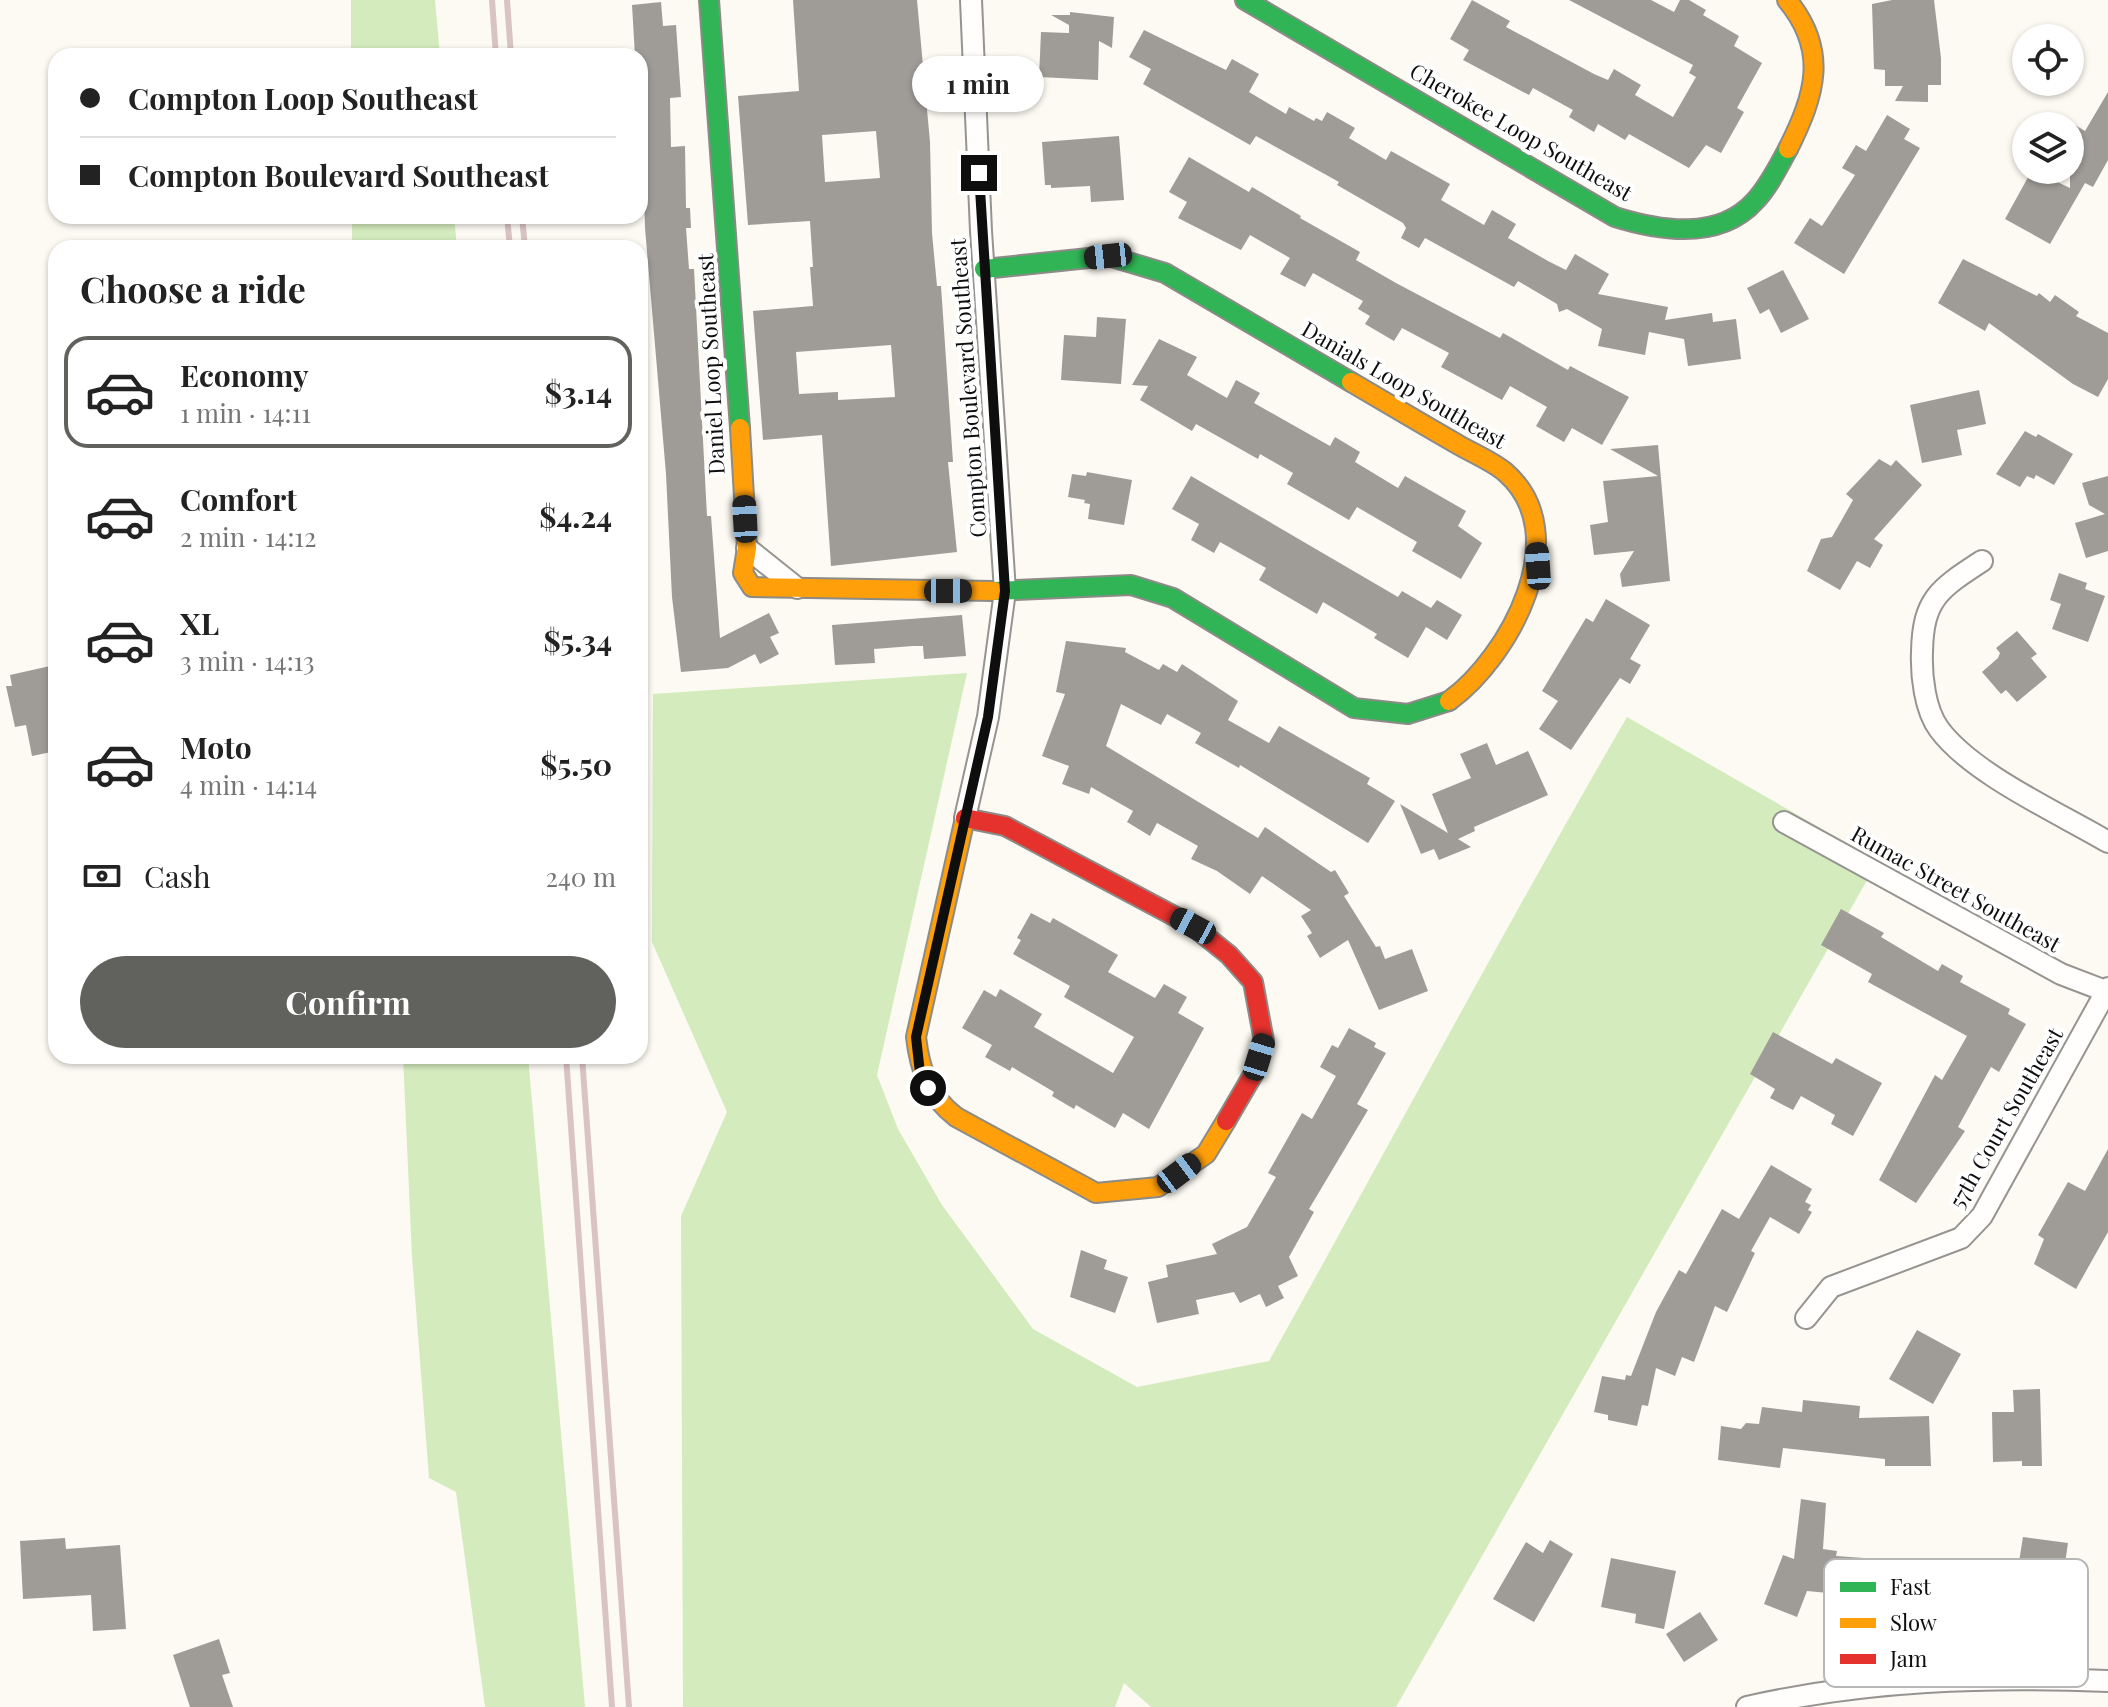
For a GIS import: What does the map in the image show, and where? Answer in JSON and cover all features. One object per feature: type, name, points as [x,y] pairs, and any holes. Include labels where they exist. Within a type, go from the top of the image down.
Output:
[{"type":"street","name":"Daniel Loop Southeast","points":[[709,0],[747,548],[797,588],[1005,591]]},
{"type":"street","name":"Compton Boulevard Southeast","points":[[965,818],[988,717],[1005,591],[984,269],[971,0]]},
{"type":"street","name":"Cherokee Loop Southeast","points":[[1245,0],[1615,217],[1652,230],[1687,231],[1718,223],[1744,211],[1759,197],[1802,127],[1815,68],[1811,37],[1787,0]]},
{"type":"street","name":"Danials Loop Southeast","points":[[984,269],[1108,256],[1165,273],[1506,473],[1521,492],[1531,514],[1538,566],[1530,593],[1490,666],[1473,686],[1448,703],[1380,715],[1354,708],[1173,598],[1131,585],[1005,591]]},
{"type":"street","points":[[1982,561],[1938,595],[1923,618],[1927,701],[1937,727],[1976,764],[2108,842]]},
{"type":"street","points":[[965,818],[1005,826],[1193,926],[1229,955],[1253,982],[1264,1041],[1254,1073],[1206,1154],[1158,1187],[1096,1193],[956,1117],[937,1103],[920,1073],[916,1037],[965,818]]},
{"type":"street","name":"Rumac Street Southeast","points":[[1784,822],[2061,974],[2107,990]]},
{"type":"street","name":"57th Court Southeast","points":[[1806,1318],[1831,1287],[1961,1238],[1982,1216],[2107,990]]},
{"type":"street","points":[[1747,1707],[1870,1687]]},
{"type":"green space","points":[[351,0],[435,0],[439,48],[351,48]]},
{"type":"green space","points":[[352,224],[455,224],[456,240],[352,240]]},
{"type":"green space","points":[[967,673],[877,1075],[898,1129],[942,1205],[1033,1329],[1137,1387],[1269,1361],[1627,717],[1878,861],[1396,1707],[1151,1707],[1124,1683],[1115,1707],[683,1707],[681,1216],[727,1112],[652,942],[653,694]]},
{"type":"green space","points":[[403,1064],[529,1064],[585,1707],[485,1707],[456,1492],[429,1478],[412,1257]]},
{"type":"building","points":[[793,0],[917,0],[930,142],[932,233],[937,286],[941,286],[953,462],[948,462],[957,552],[831,566],[822,435],[763,440],[753,311],[813,306],[810,221],[748,225],[738,96],[799,91]],"holes":[[[876,131],[880,178],[825,182],[822,135]],[[891,345],[895,397],[838,400],[838,392],[799,394],[796,352]]]},
{"type":"building","points":[[1472,0],[1510,21],[1506,27],[1594,74],[1608,80],[1614,69],[1641,85],[1635,95],[1673,117],[1696,77],[1689,73],[1693,65],[1569,0],[1651,0],[1674,12],[1680,0],[1689,0],[1706,10],[1703,15],[1739,36],[1734,46],[1762,63],[1737,108],[1744,112],[1721,153],[1706,145],[1689,168],[1629,134],[1625,140],[1598,124],[1594,132],[1569,117],[1573,110],[1533,88],[1529,95],[1463,60],[1469,50],[1450,39]]},
{"type":"building","points":[[1892,0],[1934,0],[1941,85],[1928,85],[1928,102],[1895,101],[1903,86],[1885,86],[1885,70],[1874,69],[1872,4]]},
{"type":"building","points":[[661,2],[663,26],[676,25],[681,97],[670,98],[671,147],[685,146],[686,208],[690,208],[691,228],[686,228],[689,269],[694,269],[707,516],[711,516],[720,638],[769,613],[779,633],[770,637],[779,654],[760,664],[755,654],[728,668],[681,672],[672,597],[666,474],[645,228],[645,224],[648,224],[648,48],[635,48],[632,5]]},
{"type":"building","points":[[1070,12],[1114,17],[1112,48],[1099,41],[1098,80],[1039,77],[1041,32],[1069,33],[1069,25],[1051,15],[1070,15]]},
{"type":"building","points":[[1144,30],[1226,70],[1232,59],[1259,74],[1249,92],[1286,114],[1289,107],[1314,121],[1316,118],[1322,121],[1327,112],[1355,128],[1349,138],[1386,160],[1391,151],[1450,184],[1441,200],[1484,225],[1492,210],[1516,224],[1508,238],[1548,261],[1566,270],[1575,254],[1609,274],[1598,294],[1668,307],[1665,320],[1712,313],[1713,322],[1736,319],[1741,359],[1688,366],[1684,339],[1649,332],[1645,355],[1598,346],[1602,329],[1567,309],[1559,312],[1557,304],[1518,281],[1514,287],[1425,238],[1419,248],[1401,238],[1406,228],[1403,223],[1337,185],[1339,182],[1256,136],[1250,145],[1143,84],[1151,69],[1129,57]]},
{"type":"building","points":[[2108,92],[2108,160],[2093,187],[2085,183],[2050,244],[2005,219],[2024,184],[2062,184],[2070,188],[2070,184],[2084,184],[2085,131]]},
{"type":"building","points":[[1887,115],[1910,129],[1904,139],[1920,148],[1844,274],[1794,243],[1810,218],[1822,226],[1855,175],[1842,168],[1856,145],[1866,151]]},
{"type":"building","points":[[1119,136],[1124,200],[1091,202],[1090,186],[1051,188],[1051,185],[1045,185],[1042,142]]},
{"type":"building","points":[[1189,157],[1249,192],[1252,187],[1301,216],[1360,252],[1356,260],[1396,283],[1500,338],[1503,333],[1568,370],[1570,366],[1629,397],[1602,445],[1572,428],[1564,442],[1536,426],[1547,407],[1510,386],[1502,400],[1441,367],[1449,353],[1402,328],[1394,341],[1365,324],[1370,316],[1358,309],[1363,301],[1313,273],[1305,287],[1280,274],[1290,258],[1250,235],[1241,250],[1178,218],[1187,202],[1169,192]]},
{"type":"building","points":[[1963,259],[2037,296],[2039,293],[2050,302],[2055,295],[2079,312],[2076,316],[2108,333],[2108,379],[2098,397],[2073,384],[1989,323],[1985,331],[1938,303]]},
{"type":"building","points":[[1783,270],[1809,319],[1781,333],[1769,309],[1760,314],[1747,288]]},
{"type":"building","points":[[1097,317],[1126,319],[1121,384],[1061,380],[1064,335],[1096,337]]},
{"type":"building","points":[[1159,339],[1197,357],[1187,375],[1227,398],[1236,380],[1260,393],[1254,403],[1330,446],[1335,437],[1360,452],[1355,462],[1398,488],[1405,476],[1466,511],[1458,526],[1482,543],[1461,579],[1412,551],[1417,542],[1357,507],[1349,520],[1287,484],[1293,473],[1260,454],[1258,459],[1196,424],[1192,431],[1140,400],[1148,386],[1132,385]]},
{"type":"building","points":[[1979,390],[1986,424],[1957,430],[1962,455],[1922,463],[1910,405]]},
{"type":"building","points":[[2025,431],[2036,437],[2038,434],[2073,454],[2054,485],[2036,475],[2034,479],[2027,476],[2020,487],[1996,474]]},
{"type":"building","points":[[1658,445],[1670,581],[1622,587],[1620,574],[1634,551],[1594,555],[1590,525],[1608,522],[1603,481],[1658,476],[1610,449]]},
{"type":"building","points":[[1879,459],[1891,466],[1896,460],[1922,485],[1874,539],[1883,545],[1870,568],[1857,561],[1840,590],[1807,571],[1821,539],[1832,537],[1853,500],[1846,494]]},
{"type":"building","points":[[1087,472],[1132,480],[1124,525],[1088,519],[1090,504],[1068,497],[1072,474],[1086,476]]},
{"type":"building","points":[[1191,476],[1398,597],[1402,591],[1431,608],[1437,600],[1462,615],[1447,640],[1426,627],[1408,658],[1374,638],[1377,634],[1323,602],[1317,614],[1259,580],[1266,568],[1220,542],[1214,553],[1191,540],[1199,524],[1172,509]]},
{"type":"building","points":[[2108,476],[2108,551],[2086,558],[2075,523],[2105,514],[2089,505],[2082,483]]},
{"type":"building","points":[[2059,573],[2087,583],[2085,589],[2105,596],[2088,642],[2052,629],[2061,604],[2050,600]]},
{"type":"building","points":[[1606,599],[1650,625],[1630,659],[1641,665],[1630,684],[1620,678],[1571,750],[1539,729],[1558,701],[1542,691],[1586,618],[1593,622]]},
{"type":"building","points":[[962,615],[966,656],[924,659],[923,646],[913,646],[874,649],[875,663],[835,665],[832,625]]},
{"type":"building","points":[[2017,631],[2037,654],[2031,658],[2047,677],[2017,702],[2006,690],[2001,694],[1982,672],[1998,658],[2000,653],[1996,648]]},
{"type":"building","points":[[1066,641],[1126,648],[1125,652],[1159,670],[1163,664],[1177,672],[1182,664],[1238,701],[1228,720],[1269,743],[1279,726],[1370,778],[1367,784],[1395,801],[1368,843],[1240,765],[1239,768],[1195,743],[1201,733],[1167,714],[1161,725],[1121,704],[1106,746],[1258,838],[1265,827],[1331,872],[1335,870],[1349,893],[1344,896],[1376,947],[1380,946],[1385,959],[1412,949],[1428,991],[1379,1010],[1348,940],[1320,958],[1307,936],[1312,933],[1301,916],[1311,910],[1262,876],[1250,894],[1217,871],[1191,859],[1198,846],[1157,823],[1150,836],[1127,822],[1133,811],[1091,787],[1089,794],[1062,784],[1069,766],[1042,756],[1065,694],[1056,692]]},
{"type":"building","points":[[48,666],[48,753],[32,756],[26,725],[15,727],[6,686],[12,686],[10,675]]},
{"type":"building","points":[[1487,743],[1496,765],[1528,751],[1548,795],[1474,827],[1475,831],[1458,839],[1471,847],[1439,860],[1434,849],[1421,854],[1400,804],[1448,833],[1432,794],[1471,778],[1460,754]]},
{"type":"building","points":[[1841,909],[1884,933],[1881,937],[1938,971],[1942,964],[1963,976],[1960,982],[2010,1009],[2008,1014],[2026,1024],[1999,1072],[1991,1067],[1958,1127],[1965,1131],[1916,1203],[1879,1180],[1935,1075],[1942,1080],[1967,1036],[1868,982],[1872,974],[1821,945]]},
{"type":"building","points":[[1031,913],[1050,923],[1053,918],[1118,955],[1108,972],[1155,998],[1164,984],[1187,997],[1178,1013],[1204,1028],[1149,1129],[1123,1113],[1115,1128],[1076,1105],[1074,1109],[1052,1096],[1054,1092],[1012,1067],[1010,1071],[985,1057],[992,1045],[962,1028],[984,990],[996,997],[1000,989],[1042,1014],[1034,1027],[1113,1073],[1134,1037],[1064,997],[1070,986],[1013,954],[1021,940],[1017,938]]},
{"type":"building","points":[[1349,1028],[1376,1043],[1374,1047],[1386,1053],[1357,1104],[1368,1110],[1309,1209],[1314,1212],[1289,1257],[1298,1276],[1278,1286],[1284,1298],[1266,1307],[1260,1294],[1240,1303],[1234,1292],[1196,1300],[1199,1314],[1157,1323],[1148,1282],[1168,1277],[1166,1265],[1217,1254],[1212,1244],[1247,1227],[1276,1177],[1268,1173],[1302,1113],[1312,1119],[1336,1076],[1320,1067],[1332,1045],[1338,1048]]},
{"type":"building","points":[[1773,1032],[1832,1064],[1836,1058],[1882,1083],[1853,1136],[1831,1124],[1835,1115],[1801,1096],[1793,1110],[1770,1098],[1775,1089],[1750,1074]]},
{"type":"building","points":[[2108,1149],[2108,1232],[2076,1289],[2034,1264],[2044,1239],[2038,1235],[2068,1182],[2085,1191]]},
{"type":"building","points":[[1771,1165],[1812,1189],[1805,1202],[1811,1205],[1808,1210],[1812,1212],[1799,1234],[1770,1217],[1751,1251],[1755,1253],[1727,1312],[1715,1306],[1694,1362],[1682,1357],[1675,1376],[1656,1368],[1648,1406],[1642,1405],[1637,1426],[1608,1420],[1608,1415],[1594,1412],[1602,1376],[1625,1380],[1626,1375],[1631,1376],[1656,1312],[1679,1270],[1686,1274],[1722,1209],[1739,1219]]},
{"type":"building","points":[[1081,1250],[1107,1260],[1104,1269],[1128,1277],[1115,1313],[1070,1297]]},
{"type":"building","points":[[1917,1330],[1961,1354],[1933,1404],[1889,1379]]},
{"type":"building","points":[[2040,1389],[2042,1466],[2022,1466],[2022,1461],[1993,1462],[1992,1412],[2014,1412],[2013,1390]]},
{"type":"building","points":[[1803,1400],[1860,1406],[1859,1418],[1929,1416],[1931,1466],[1885,1466],[1885,1459],[1783,1448],[1780,1468],[1718,1460],[1721,1426],[1741,1429],[1746,1423],[1759,1424],[1762,1407],[1802,1412]]},
{"type":"building","points":[[1801,1499],[1826,1503],[1823,1549],[1837,1551],[1836,1556],[1864,1558],[1824,1559],[1824,1593],[1807,1591],[1797,1617],[1764,1604],[1783,1555],[1794,1559]]},
{"type":"building","points":[[2023,1537],[2068,1543],[2066,1559],[2019,1559]]},
{"type":"building","points":[[65,1538],[66,1549],[120,1545],[126,1629],[93,1631],[91,1595],[23,1599],[20,1541]]},
{"type":"building","points":[[1550,1540],[1573,1554],[1534,1622],[1493,1599],[1526,1542],[1543,1553]]},
{"type":"building","points":[[1611,1558],[1676,1571],[1664,1629],[1635,1623],[1636,1614],[1601,1607]]},
{"type":"building","points":[[1700,1612],[1718,1640],[1684,1662],[1666,1634]]},
{"type":"building","points":[[219,1639],[230,1673],[222,1675],[233,1707],[190,1707],[173,1655]]},
{"type":"railway","points":[[492,0],[495,48]]},
{"type":"railway","points":[[507,0],[510,48]]},
{"type":"railway","points":[[508,224],[509,240]]},
{"type":"railway","points":[[523,224],[524,240]]},
{"type":"railway","points":[[567,1064],[612,1707]]},
{"type":"railway","points":[[583,1064],[629,1707]]},
{"type":"traffic: fast","points":[[709,0],[740,428]]},
{"type":"traffic: fast","points":[[1245,0],[1615,217],[1632,222],[1670,229],[1707,227],[1724,222],[1755,201],[1788,149]]},
{"type":"traffic: fast","points":[[984,269],[1108,256],[1165,273],[1351,382]]},
{"type":"traffic: fast","points":[[994,591],[1131,585],[1173,598],[1354,708],[1408,714],[1449,701]]},
{"type":"traffic: slow","points":[[1787,0],[1809,37],[1813,55],[1811,92],[1788,149]]},
{"type":"traffic: slow","points":[[1351,382],[1505,472],[1526,498],[1535,528],[1535,560],[1526,594],[1512,626],[1493,656],[1472,681],[1449,701]]},
{"type":"traffic: slow","points":[[740,428],[747,548],[743,573],[752,587],[994,591]]},
{"type":"traffic: slow","points":[[965,818],[916,1037],[923,1072],[939,1100],[956,1117],[1096,1193],[1158,1187],[1206,1154],[1226,1121]]},
{"type":"traffic: jam","points":[[965,818],[1005,826],[1193,926],[1229,955],[1253,982],[1264,1041],[1254,1073],[1226,1121]]},
{"type":"route","points":[[928,1088],[920,1073],[916,1037],[988,717],[1005,591],[979,173]]}]
